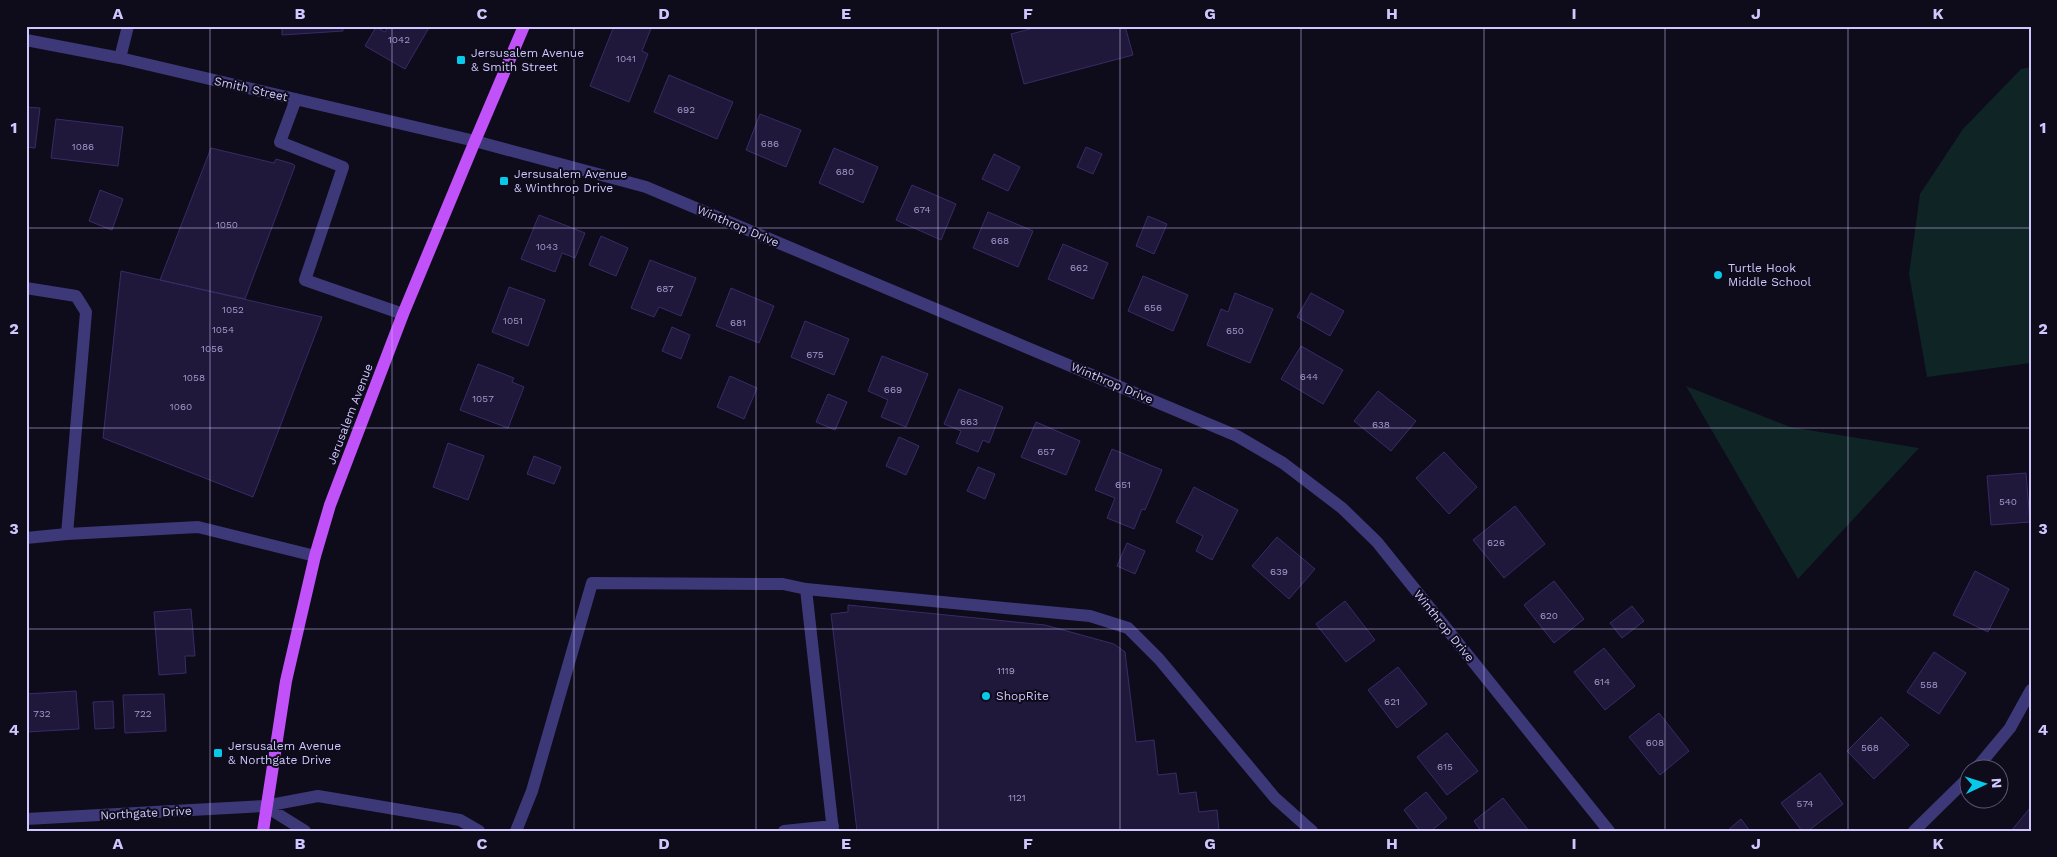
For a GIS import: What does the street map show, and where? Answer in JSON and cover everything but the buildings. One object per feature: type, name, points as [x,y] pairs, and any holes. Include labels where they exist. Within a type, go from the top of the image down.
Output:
[{"type":"main road","name":"Jerusalem Avenue","points":[[263,831],[265,806],[286,681],[315,556],[330,504],[403,314],[524,26]]},
{"type":"street","points":[[120,58],[128,26]]},
{"type":"street","name":"Smith Street","points":[[26,40],[120,58],[475,141]]},
{"type":"street","points":[[296,99],[280,142],[343,168],[305,280],[403,314]]},
{"type":"street","name":"Winthrop Drive","points":[[475,141],[646,187],[1237,436],[1283,464],[1342,508],[1378,542],[1609,831]]},
{"type":"street","points":[[26,288],[76,296],[86,312],[67,534]]},
{"type":"street","points":[[26,538],[198,527],[315,556]]},
{"type":"street","points":[[516,831],[532,791],[592,583],[783,584],[806,588],[1090,616],[1128,628],[1159,659],[1275,798],[1312,831]]},
{"type":"street","points":[[784,831],[833,828],[806,588]]},
{"type":"street","points":[[1983,760],[2010,728],[2031,690]]},
{"type":"street","points":[[1914,831],[1960,786]]},
{"type":"street","name":"Northgate Drive","points":[[26,819],[265,806],[318,796],[460,820],[479,831]]},
{"type":"street","points":[[265,806],[305,831]]},
{"type":"green space","points":[[2031,67],[2031,363],[1927,377],[1909,274],[1920,194],[1963,129],[2021,69]]},
{"type":"green space","points":[[1686,386],[1790,427],[1919,448],[1798,579]]},
{"type":"place","name":"Jersusalem Avenue & Smith Street","points":[[461,60]]},
{"type":"place","name":"Jersusalem Avenue & Winthrop Drive","points":[[504,181]]},
{"type":"place","name":"Turtle Hook Middle School","points":[[1718,275]]},
{"type":"place","name":"ShopRite","points":[[986,696]]},
{"type":"place","name":"Jersusalem Avenue & Northgate Drive","points":[[218,753]]}]
